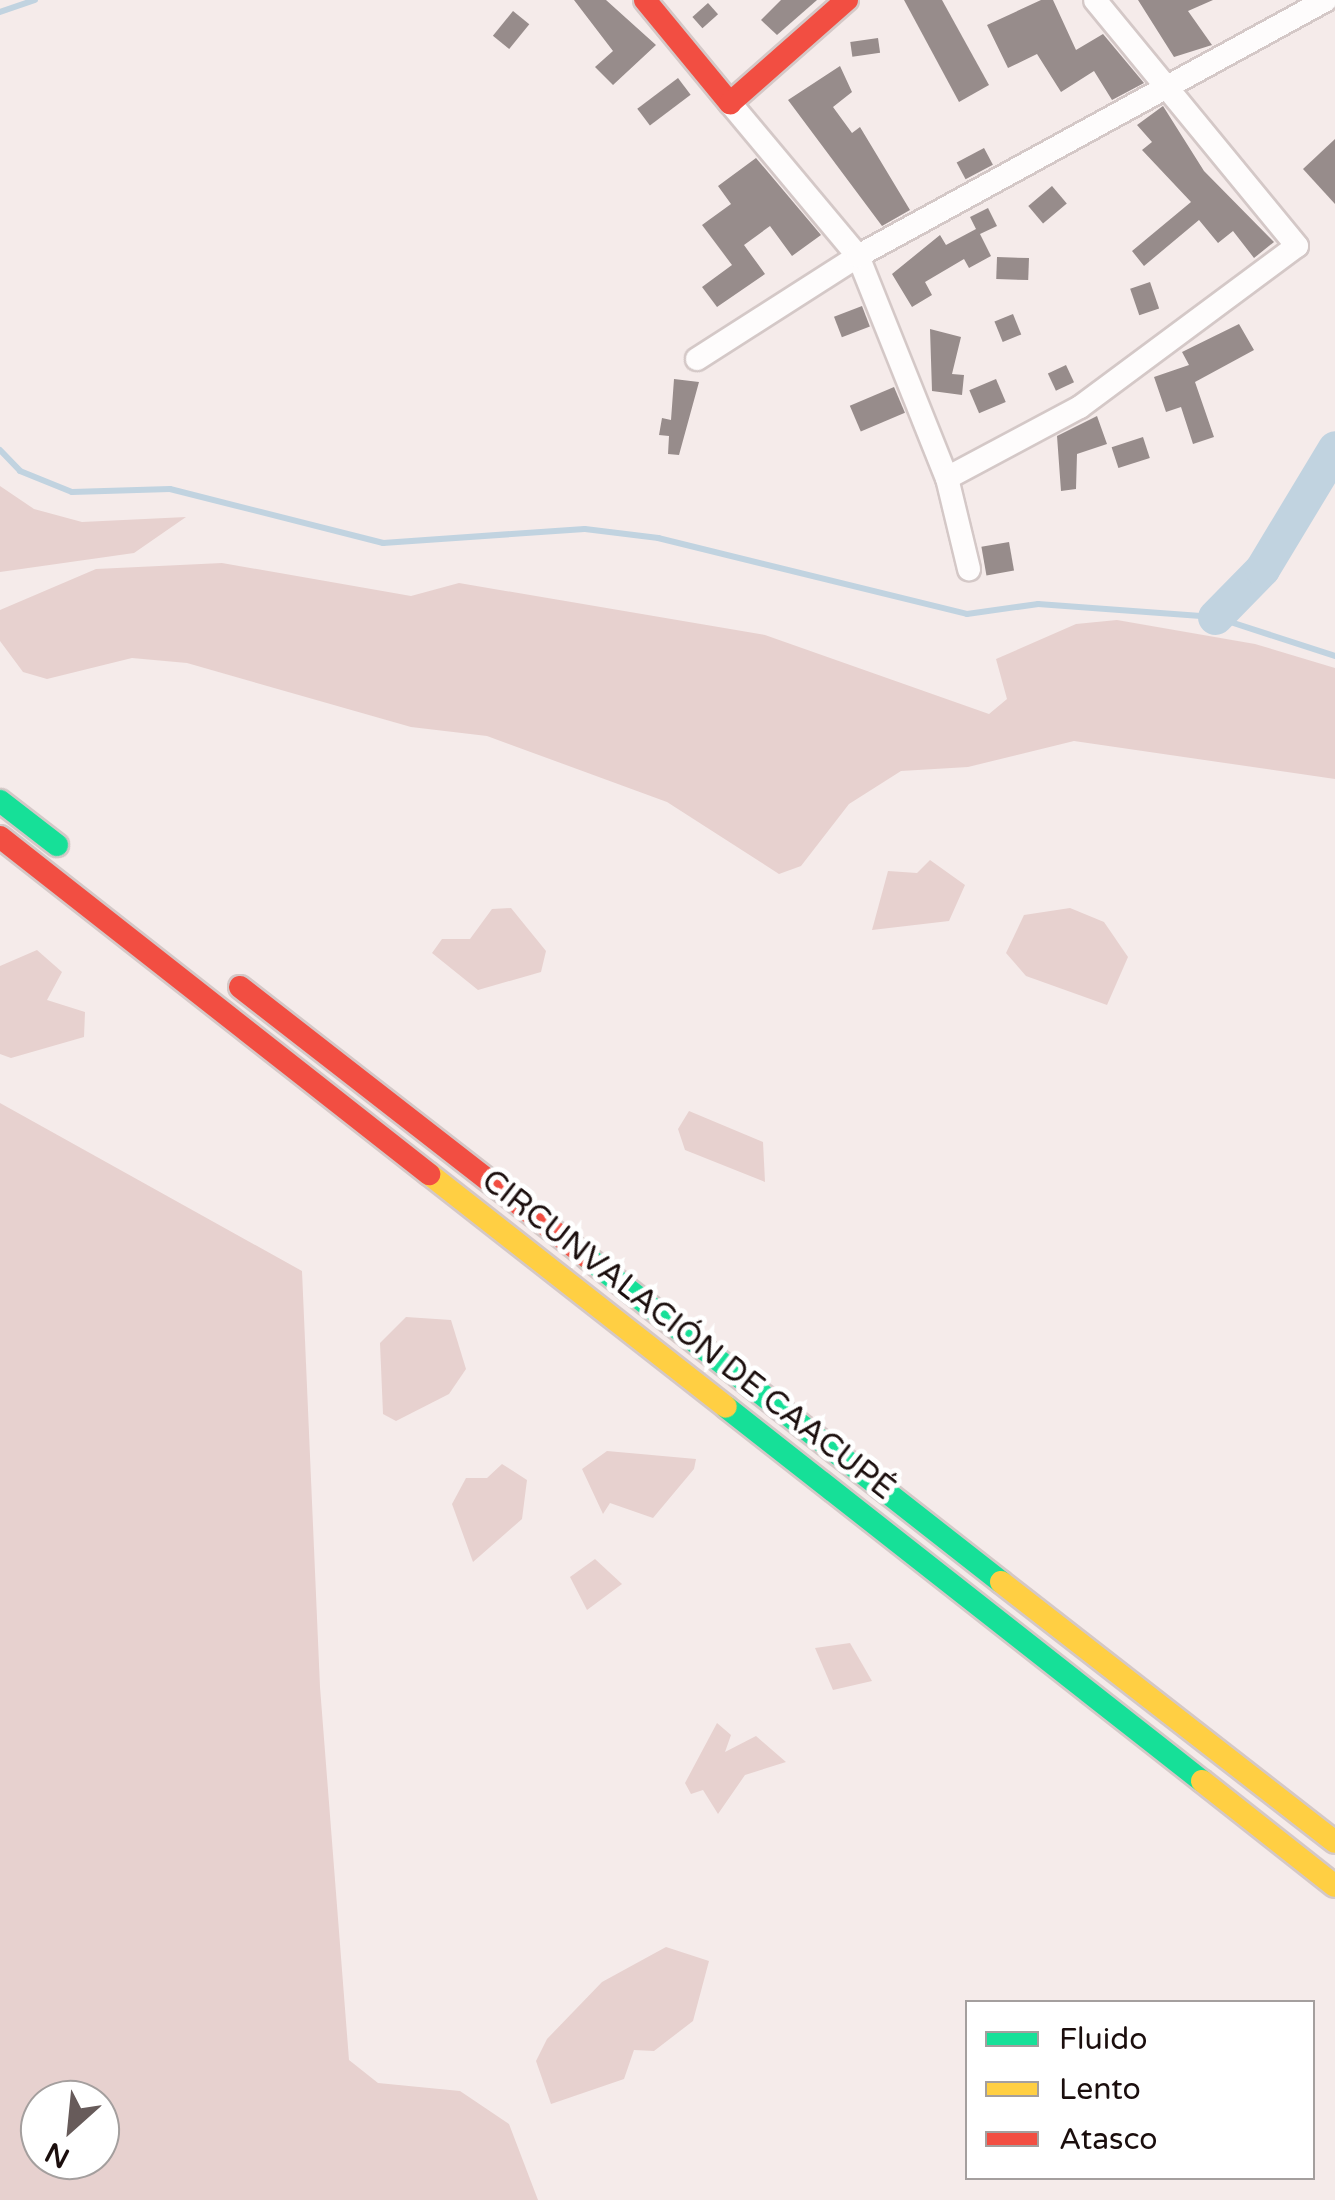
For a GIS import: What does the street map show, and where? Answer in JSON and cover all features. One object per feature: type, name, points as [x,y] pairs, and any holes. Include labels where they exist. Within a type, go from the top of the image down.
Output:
[{"type":"main road","points":[[645,0],[730,103],[847,0]]},
{"type":"main road","points":[[0,801],[78,861]]},
{"type":"main road","name":"CIRCUNVALACIÓN DE CAACUPÉ","points":[[0,836],[1335,1886]]},
{"type":"main road","name":"CIRCUNVALACIÓN DE CAACUPÉ","points":[[218,970],[1335,1842]]},
{"type":"main road","points":[[1186,1772],[1335,1912]]},
{"type":"street","points":[[947,478],[1080,407],[1297,246],[1094,0]]},
{"type":"street","points":[[697,360],[858,256],[1326,0]]},
{"type":"street","points":[[730,103],[858,256],[947,478],[969,569]]},
{"type":"shaded area","points":[[0,486],[34,509],[82,522],[186,517],[134,553],[0,572]]},
{"type":"shaded area","points":[[222,563],[411,596],[459,583],[765,635],[989,714],[1007,699],[996,659],[1076,624],[1117,620],[1255,644],[1335,668],[1335,779],[1074,741],[968,767],[901,771],[849,804],[801,866],[779,874],[667,802],[487,736],[411,727],[187,663],[132,658],[47,679],[23,672],[0,641],[0,610],[96,569]]},
{"type":"shaded area","points":[[930,860],[965,885],[949,921],[872,930],[888,871],[917,873]]},
{"type":"shaded area","points":[[511,908],[546,951],[541,972],[478,990],[432,953],[442,939],[470,939],[492,909]]},
{"type":"shaded area","points":[[1070,908],[1104,922],[1128,957],[1107,1005],[1026,976],[1006,953],[1024,915]]},
{"type":"shaded area","points":[[37,950],[62,972],[47,1000],[85,1012],[84,1037],[11,1058],[0,1054],[0,966]]},
{"type":"shaded area","points":[[0,1103],[302,1271],[320,1687],[349,2060],[378,2083],[460,2091],[509,2124],[538,2200],[0,2200]]},
{"type":"shaded area","points":[[689,1111],[763,1142],[765,1182],[685,1150],[678,1129]]},
{"type":"shaded area","points":[[406,1317],[451,1320],[466,1369],[449,1394],[396,1421],[383,1414],[380,1343]]},
{"type":"shaded area","points":[[607,1451],[696,1459],[694,1469],[653,1518],[610,1503],[603,1514],[582,1469]]},
{"type":"shaded area","points":[[502,1464],[527,1480],[522,1519],[473,1562],[452,1504],[466,1478],[487,1478]]},
{"type":"shaded area","points":[[595,1559],[622,1584],[587,1610],[570,1577]]},
{"type":"shaded area","points":[[850,1643],[872,1681],[833,1690],[815,1648]]},
{"type":"shaded area","points":[[717,1723],[731,1735],[725,1752],[756,1736],[786,1762],[745,1775],[718,1814],[703,1790],[691,1794],[685,1783]]},
{"type":"shaded area","points":[[666,1947],[709,1961],[693,2021],[654,2051],[634,2050],[624,2079],[551,2104],[536,2061],[547,2039],[602,1982]]},
{"type":"building","points":[[574,0],[606,0],[656,45],[613,85],[595,67],[613,51]]},
{"type":"building","points":[[781,0],[817,0],[777,35],[761,20]]},
{"type":"building","points":[[904,0],[942,0],[989,85],[959,102]]},
{"type":"building","points":[[1041,0],[1053,0],[1076,50],[1103,34],[1144,83],[1112,100],[1094,71],[1061,92],[1037,54],[1008,68],[987,25]]},
{"type":"building","points":[[1138,0],[1213,0],[1188,11],[1212,45],[1174,57]]},
{"type":"building","points":[[708,3],[718,14],[702,28],[692,17]]},
{"type":"building","points":[[513,11],[529,24],[509,49],[493,36]]},
{"type":"building","points":[[878,38],[880,53],[852,57],[850,42]]},
{"type":"building","points":[[840,66],[852,92],[833,107],[852,133],[860,127],[910,210],[882,226],[788,100]]},
{"type":"building","points":[[678,78],[691,95],[650,125],[637,109]]},
{"type":"building","points":[[1163,106],[1204,171],[1274,242],[1254,258],[1233,231],[1218,243],[1199,220],[1144,266],[1132,251],[1191,202],[1142,150],[1152,142],[1137,125]]},
{"type":"building","points":[[1335,139],[1335,204],[1303,169]]},
{"type":"building","points":[[984,148],[993,165],[966,179],[957,163]]},
{"type":"building","points":[[756,158],[821,235],[792,256],[770,226],[744,245],[765,274],[717,307],[702,287],[732,265],[702,225],[731,204],[718,186]]},
{"type":"building","points":[[1052,186],[1067,204],[1043,224],[1028,206]]},
{"type":"building","points":[[988,208],[997,226],[980,234],[991,256],[969,268],[964,259],[925,282],[932,295],[912,307],[892,274],[940,235],[946,245],[976,229],[970,217]]},
{"type":"building","points":[[997,257],[1029,258],[1028,280],[996,279]]},
{"type":"building","points":[[1150,282],[1159,308],[1139,315],[1130,289]]},
{"type":"building","points":[[862,306],[870,327],[842,337],[834,317]]},
{"type":"building","points":[[1013,314],[1021,334],[1003,342],[994,321]]},
{"type":"building","points":[[1239,324],[1254,350],[1195,382],[1214,437],[1193,444],[1181,407],[1166,412],[1154,377],[1189,365],[1182,352]]},
{"type":"building","points":[[930,329],[961,337],[952,374],[964,375],[962,395],[932,391]]},
{"type":"building","points":[[1066,365],[1074,382],[1056,391],[1048,373]]},
{"type":"building","points":[[674,379],[699,382],[679,455],[668,454],[669,436],[659,435],[662,418],[671,420]]},
{"type":"building","points":[[996,379],[1006,402],[979,413],[969,390]]},
{"type":"building","points":[[894,387],[905,413],[861,432],[850,406]]},
{"type":"building","points":[[1097,416],[1107,444],[1077,454],[1076,489],[1061,491],[1057,436]]},
{"type":"building","points":[[1143,437],[1150,458],[1118,468],[1112,447]]},
{"type":"building","points":[[1009,542],[1014,571],[986,575],[981,547]]},
{"type":"waterway","points":[[0,12],[35,0]]},
{"type":"waterway","points":[[1215,617],[1262,569],[1335,448]]},
{"type":"waterway","points":[[0,450],[20,471],[72,492],[170,489],[383,543],[585,529],[658,538],[967,614],[1038,604],[1215,617],[1335,656]]},
{"type":"traffic: fast","points":[[0,801],[57,845]]},
{"type":"traffic: fast","points":[[588,1258],[1001,1582]]},
{"type":"traffic: fast","points":[[726,1407],[1202,1781]]},
{"type":"traffic: slow","points":[[429,1174],[726,1407]]},
{"type":"traffic: slow","points":[[1001,1582],[1335,1842]]},
{"type":"traffic: slow","points":[[1202,1781],[1335,1886]]},
{"type":"traffic: jam","points":[[645,0],[730,103],[847,0]]},
{"type":"traffic: jam","points":[[0,837],[429,1174]]},
{"type":"traffic: jam","points":[[240,987],[588,1258]]}]
